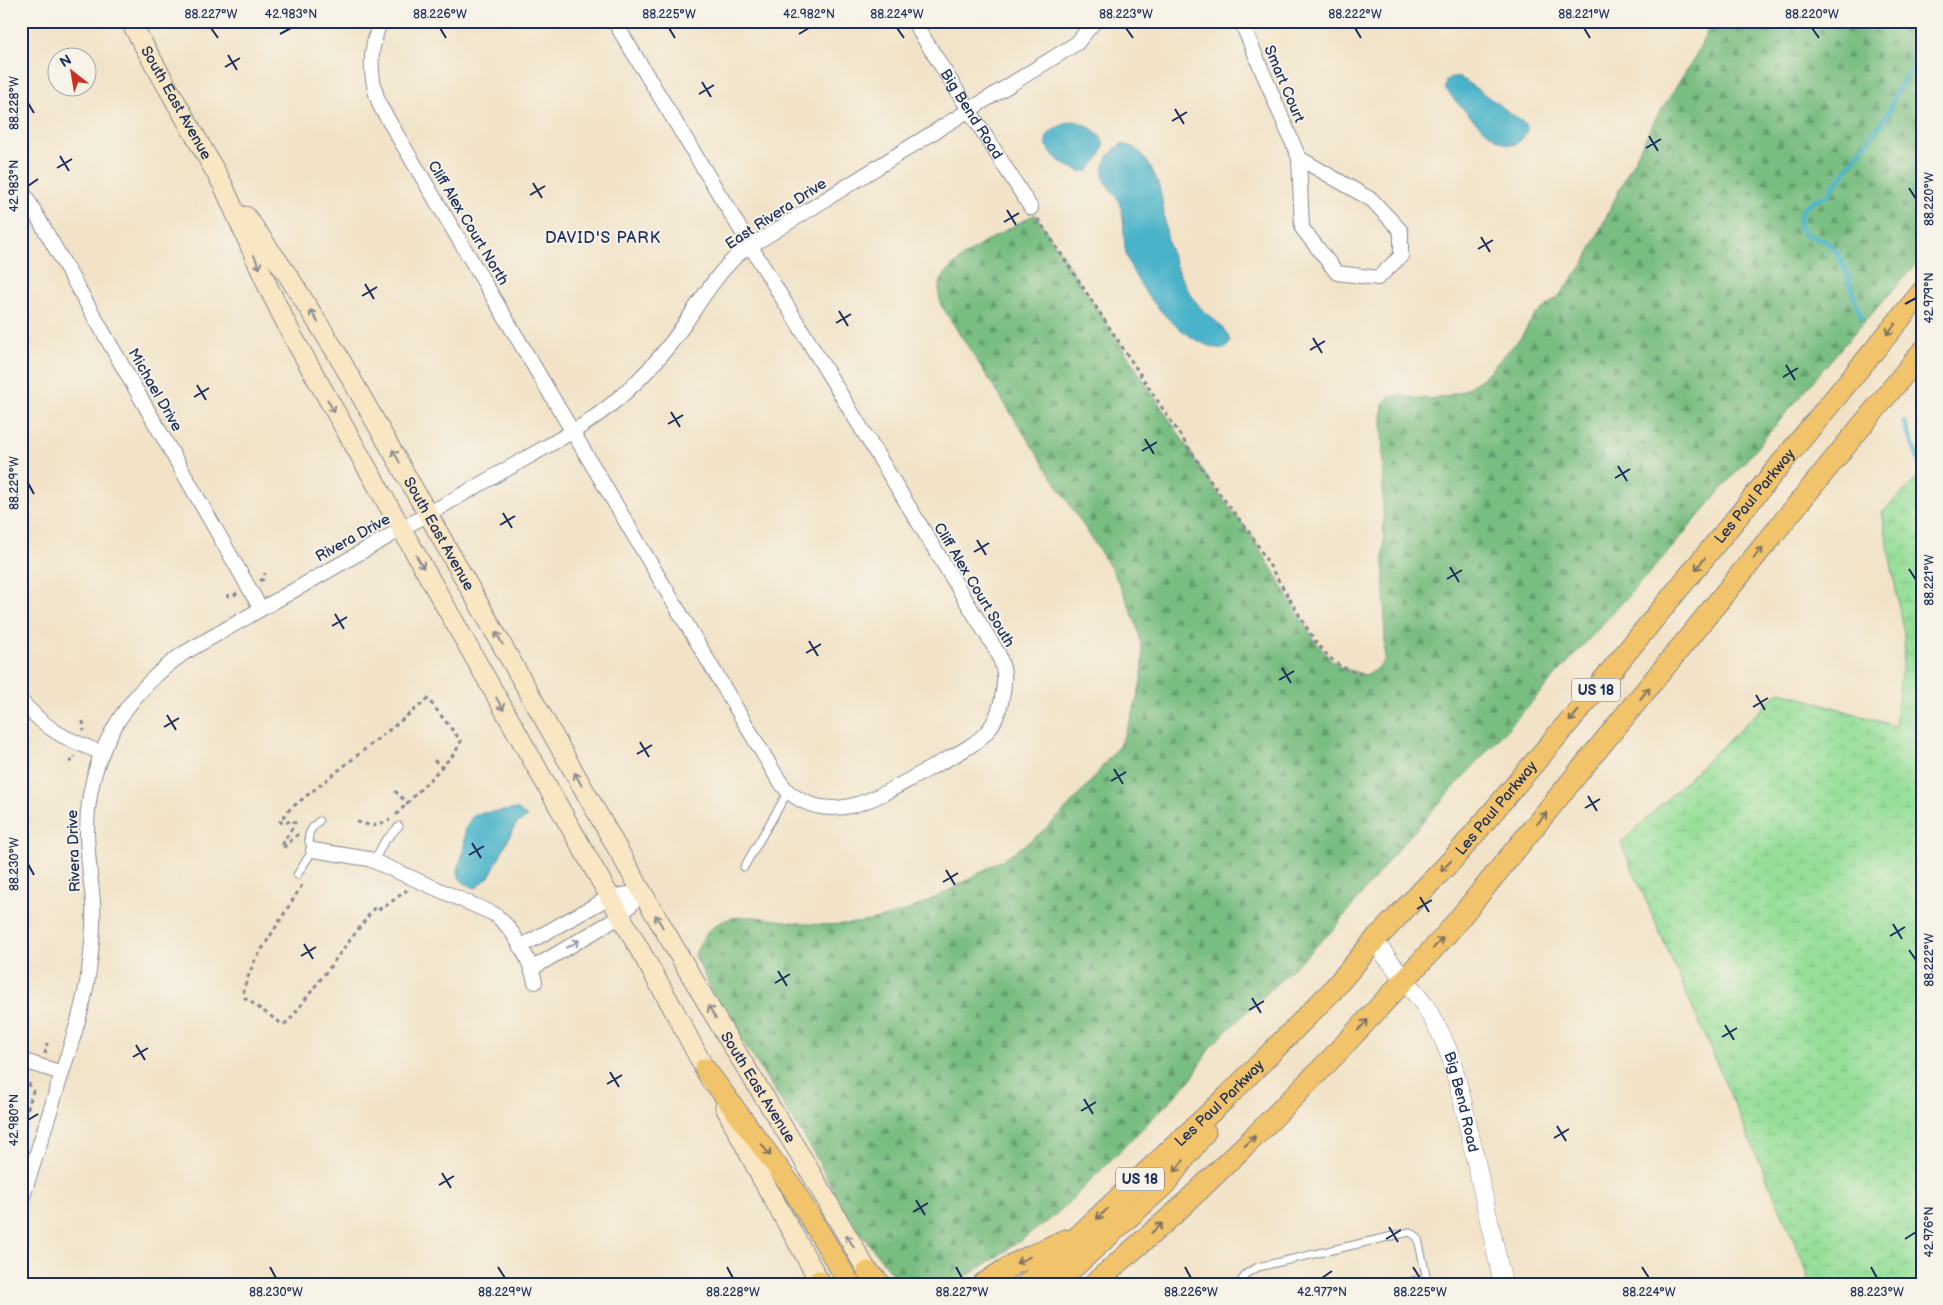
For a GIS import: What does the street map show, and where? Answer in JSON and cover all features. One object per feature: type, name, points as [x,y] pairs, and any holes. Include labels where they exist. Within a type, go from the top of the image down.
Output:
[{"type":"main road","name":"South East Avenue","points":[[130,21],[223,185],[292,336],[675,1012],[761,1177],[820,1283]]},
{"type":"main road","name":"South East Avenue","points":[[223,185],[289,277],[336,352],[642,892],[874,1280]]},
{"type":"main road","name":"Les Paul Parkway","points":[[1027,1284],[1252,1072],[1331,992],[1374,941],[1453,859],[1583,705],[1922,292]]},
{"type":"main road","name":"US 18","points":[[1094,1284],[1224,1167],[1332,1058],[1405,980],[1468,909],[1922,352]]},
{"type":"main road","points":[[705,1070],[790,1184],[850,1284]]},
{"type":"main road","points":[[1055,1284],[1164,1185],[1252,1072]]},
{"type":"main road","points":[[983,1284],[1014,1264],[1083,1232]]},
{"type":"street","name":"Cliff Alex Court North","points":[[381,21],[372,46],[371,58],[373,83],[380,106],[572,432]]},
{"type":"street","points":[[614,21],[750,246]]},
{"type":"street","name":"Big Bend Road","points":[[914,21],[1031,208]]},
{"type":"street","name":"East Rivera Drive","points":[[429,514],[600,414],[638,379],[670,343],[734,258],[750,246],[1077,43],[1095,21]]},
{"type":"street","name":"Smart Court","points":[[1241,21],[1299,158],[1302,228],[1336,273],[1378,278],[1401,256],[1401,231],[1372,200],[1299,158]]},
{"type":"street","name":"Michael Drive","points":[[21,188],[261,609]]},
{"type":"street","name":"Cliff Alex Court South","points":[[750,246],[999,655],[1004,673],[1000,706],[990,729],[976,742],[935,765],[873,799],[846,807],[823,807],[798,798],[788,792]]},
{"type":"street","points":[[572,432],[768,762],[788,792]]},
{"type":"street","name":"Rivera Drive","points":[[21,1202],[81,1015],[89,970],[93,904],[87,831],[93,775],[112,730],[124,711],[150,681],[184,653],[429,514]]},
{"type":"street","points":[[21,701],[52,731],[65,739],[102,753]]},
{"type":"street","points":[[310,855],[357,856],[374,861],[502,920],[520,948],[531,969],[535,982]]},
{"type":"street","points":[[520,948],[610,897],[642,892]]},
{"type":"street","points":[[531,969],[621,916],[642,892]]},
{"type":"street","name":"Big Bend Road","points":[[1374,941],[1432,1017],[1451,1058],[1463,1103],[1503,1284]]},
{"type":"street","points":[[21,1060],[62,1073]]},
{"type":"lane","points":[[744,867],[788,792]]},
{"type":"lane","points":[[297,874],[310,855],[308,834],[319,821]]},
{"type":"lane","points":[[374,861],[378,851],[399,826]]},
{"type":"lane","points":[[1239,1284],[1247,1273],[1258,1267],[1410,1232],[1418,1240],[1427,1281],[1398,1284]]},
{"type":"path","points":[[1031,208],[1213,485],[1252,536],[1313,638],[1322,650],[1342,668],[1362,674]]},
{"type":"path","points":[[308,834],[299,834],[283,848],[282,845],[295,822],[292,820],[283,824],[280,821],[300,800],[428,699],[461,740],[455,754],[383,830],[389,836]]},
{"type":"path","points":[[434,760],[442,768]]},
{"type":"path","points":[[395,791],[408,804]]},
{"type":"path","points":[[357,822],[373,826],[393,819]]},
{"type":"path","points":[[310,855],[302,885],[254,962],[243,990],[246,998],[284,1024],[290,1021],[375,907],[383,908],[420,881]]},
{"type":"path","points":[[21,1080],[29,1084],[32,1091],[21,1131]]},
{"type":"green space","points":[[1712,21],[1922,21],[1922,258],[1841,348],[1670,550],[1397,850],[1333,930],[1210,1047],[1191,1080],[1048,1221],[988,1263],[953,1284],[900,1284],[845,1212],[811,1148],[713,994],[695,955],[701,942],[713,927],[732,918],[757,917],[819,924],[860,923],[894,915],[924,903],[1007,856],[1039,834],[1087,786],[1117,748],[1125,734],[1137,700],[1143,661],[1139,634],[1130,607],[1112,570],[941,305],[939,295],[940,282],[949,270],[971,252],[998,234],[1035,214],[1212,485],[1252,536],[1313,638],[1330,659],[1342,668],[1365,675],[1379,668],[1385,659],[1383,403],[1389,397],[1399,395],[1419,399],[1441,398],[1463,391],[1483,378],[1521,337],[1534,316],[1559,296],[1583,265],[1656,118],[1694,59]]},
{"type":"green space","points":[[1922,474],[1922,1284],[1808,1284],[1807,1271],[1621,843],[1780,691],[1895,726],[1905,641],[1882,512]]},
{"type":"water","points":[[1452,77],[1460,77],[1526,124],[1527,130],[1521,140],[1513,145],[1503,143],[1475,121],[1445,88],[1446,81]]},
{"type":"water","points":[[1074,121],[1093,130],[1098,134],[1103,143],[1101,154],[1088,171],[1078,171],[1061,162],[1051,153],[1046,142],[1047,137],[1052,131]]},
{"type":"water","points":[[1122,144],[1133,147],[1138,151],[1153,171],[1160,192],[1167,237],[1175,264],[1195,301],[1225,331],[1230,341],[1227,347],[1222,349],[1207,345],[1192,337],[1163,313],[1139,283],[1126,253],[1123,218],[1119,201],[1103,177],[1103,171],[1108,158]]},
{"type":"water","points":[[517,809],[527,817],[516,824],[489,877],[476,888],[462,882],[459,878],[458,869],[466,828],[470,820],[475,814]]},
{"type":"waterway","points":[[1861,317],[1848,276],[1834,248],[1827,242],[1804,234],[1799,224],[1802,209],[1815,200],[1827,196],[1889,112],[1895,94],[1904,79],[1918,65],[1922,57]]},
{"type":"waterway","points":[[1904,422],[1922,468]]},
{"type":"district","name":"DAVID'S PARK","points":[[603,238]]}]
